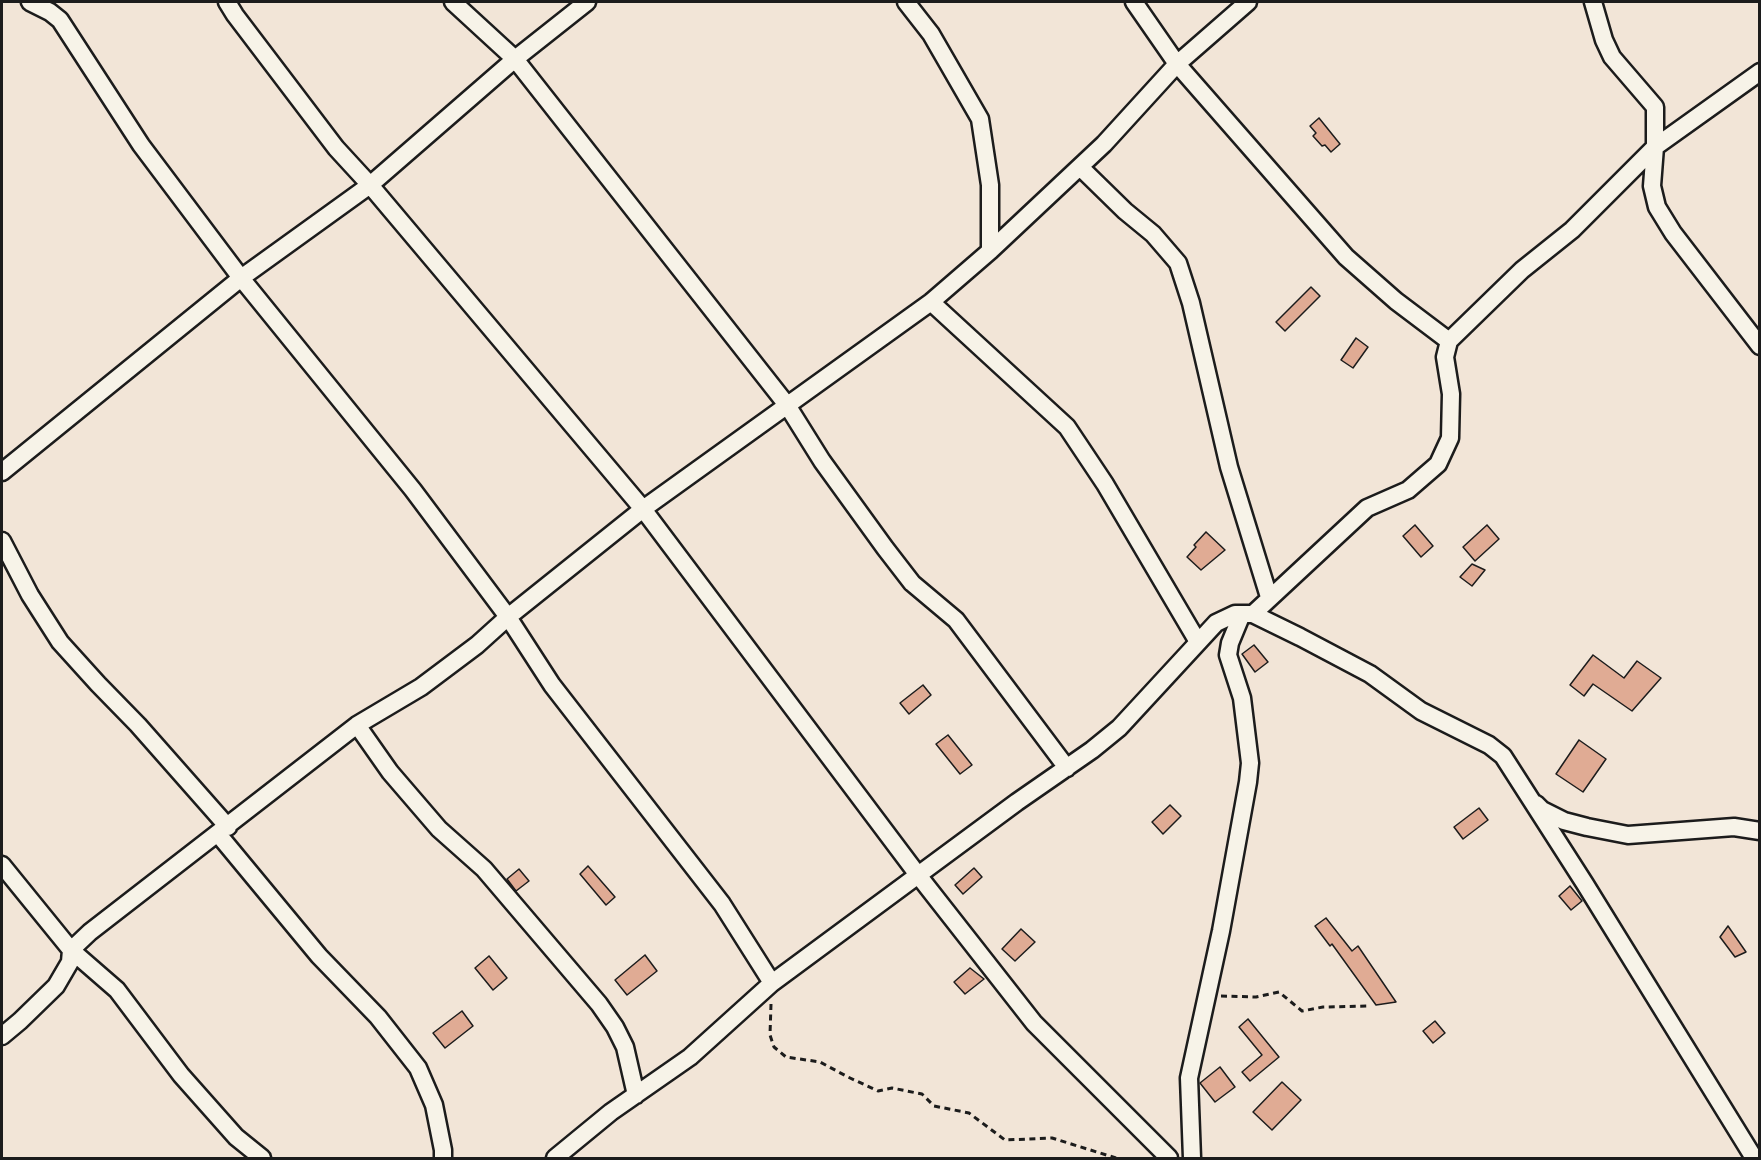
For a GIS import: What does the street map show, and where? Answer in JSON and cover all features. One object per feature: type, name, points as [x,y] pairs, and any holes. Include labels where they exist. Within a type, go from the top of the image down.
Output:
[{"type":"street","points":[[30,2],[60,20],[141,145],[241,278],[412,490],[508,617],[552,685],[722,904],[772,984]]},
{"type":"street","points":[[227,2],[336,148],[370,185],[643,509],[918,875],[1034,1023],[1169,1158]]},
{"type":"street","points":[[453,2],[515,59],[787,405],[822,461],[912,583],[956,620],[1067,768]]},
{"type":"street","points":[[2,472],[241,278],[370,185],[515,59],[587,2]]},
{"type":"street","points":[[906,2],[931,34],[980,119],[990,185],[990,251]]},
{"type":"street","points":[[1134,2],[1177,64],[1346,257],[1396,301],[1449,341]]},
{"type":"street","points":[[2,1036],[56,986],[70,962],[70,950],[90,932],[357,725],[421,687],[477,645],[508,617],[643,509],[931,302],[990,251],[1080,167],[1177,64],[1248,2]]},
{"type":"street","points":[[1593,2],[1604,40],[1612,57],[1655,107],[1656,147],[1652,186],[1657,207],[1673,233],[1760,346]]},
{"type":"street","points":[[1192,1158],[1190,1078],[1250,763],[1242,698],[1228,655],[1230,643],[1247,614],[1269,597],[1366,508],[1408,490],[1438,464],[1450,438],[1451,394],[1445,357],[1449,341],[1522,270],[1572,230],[1656,147],[1760,72]]},
{"type":"street","points":[[1080,167],[1125,211],[1153,234],[1178,262],[1191,303],[1229,467],[1269,597]]},
{"type":"street","points":[[931,302],[1067,427],[1105,484],[1198,642]]},
{"type":"street","points":[[2,541],[30,595],[60,642],[138,725],[223,830],[319,956],[378,1017],[418,1068],[434,1105],[443,1158]]},
{"type":"street","points":[[555,1158],[611,1112],[690,1057],[772,984],[918,875],[1092,750],[1119,728],[1216,623],[1235,614],[1247,614],[1370,674],[1421,711],[1489,745],[1503,756],[1754,1158]]},
{"type":"street","points":[[357,725],[390,772],[439,829],[484,869],[599,1004],[625,1047],[636,1095]]},
{"type":"street","points":[[1524,790],[1542,810],[1564,821],[1597,829],[1628,834],[1734,827],[1760,831]]},
{"type":"street","points":[[2,866],[70,950],[117,990],[181,1075],[236,1137],[262,1158]]},
{"type":"path","points":[[772,984],[770,1035],[774,1047],[786,1057],[820,1062],[878,1091],[892,1088],[922,1094],[934,1106],[969,1113],[1005,1140],[1052,1138],[1116,1158]]},
{"type":"path","points":[[1207,995],[1256,997],[1279,992],[1302,1011],[1323,1007],[1370,1006]]},
{"type":"building","points":[[1319,118],[1340,144],[1331,152],[1313,136],[1316,133],[1310,126]]},
{"type":"building","points":[[1311,287],[1320,296],[1285,331],[1276,322]]},
{"type":"building","points":[[1356,338],[1368,347],[1353,368],[1341,360]]},
{"type":"building","points":[[1415,525],[1433,546],[1421,557],[1403,536]]},
{"type":"building","points":[[1487,525],[1499,539],[1475,561],[1463,547]]},
{"type":"building","points":[[1206,532],[1225,550],[1201,570],[1187,557]]},
{"type":"building","points":[[1472,564],[1485,570],[1472,586],[1460,577]]},
{"type":"building","points":[[1254,645],[1268,662],[1255,672],[1242,654]]},
{"type":"building","points":[[1593,655],[1624,678],[1637,661],[1661,678],[1632,711],[1593,684],[1584,696],[1570,685]]},
{"type":"building","points":[[923,685],[931,695],[909,714],[900,703]]},
{"type":"building","points":[[948,735],[972,765],[960,774],[936,744]]},
{"type":"building","points":[[1579,740],[1606,759],[1583,792],[1556,774]]},
{"type":"building","points":[[1170,805],[1181,816],[1163,834],[1152,822]]},
{"type":"building","points":[[1479,808],[1488,820],[1463,839],[1454,827]]},
{"type":"building","points":[[588,866],[615,897],[606,905],[580,874]]},
{"type":"building","points":[[974,868],[982,877],[963,894],[955,885]]},
{"type":"building","points":[[519,869],[529,881],[516,891],[507,879]]},
{"type":"building","points":[[1570,886],[1582,901],[1571,910],[1559,896]]},
{"type":"building","points":[[1326,918],[1352,951],[1358,946],[1396,1002],[1376,1005],[1332,944],[1330,946],[1315,926]]},
{"type":"building","points":[[1728,926],[1746,952],[1735,957],[1720,937]]},
{"type":"building","points":[[1021,929],[1035,942],[1015,961],[1002,949]]},
{"type":"building","points":[[645,955],[657,971],[627,995],[615,980]]},
{"type":"building","points":[[489,956],[507,978],[493,990],[475,968]]},
{"type":"building","points":[[970,968],[984,979],[965,994],[954,982]]},
{"type":"building","points":[[462,1011],[473,1026],[445,1048],[433,1033]]},
{"type":"building","points":[[1248,1019],[1279,1057],[1250,1081],[1242,1072],[1262,1055],[1239,1027]]},
{"type":"building","points":[[1435,1021],[1445,1033],[1433,1043],[1423,1031]]},
{"type":"building","points":[[1220,1067],[1235,1087],[1215,1102],[1200,1083]]},
{"type":"building","points":[[1282,1082],[1301,1100],[1272,1130],[1253,1112]]}]
